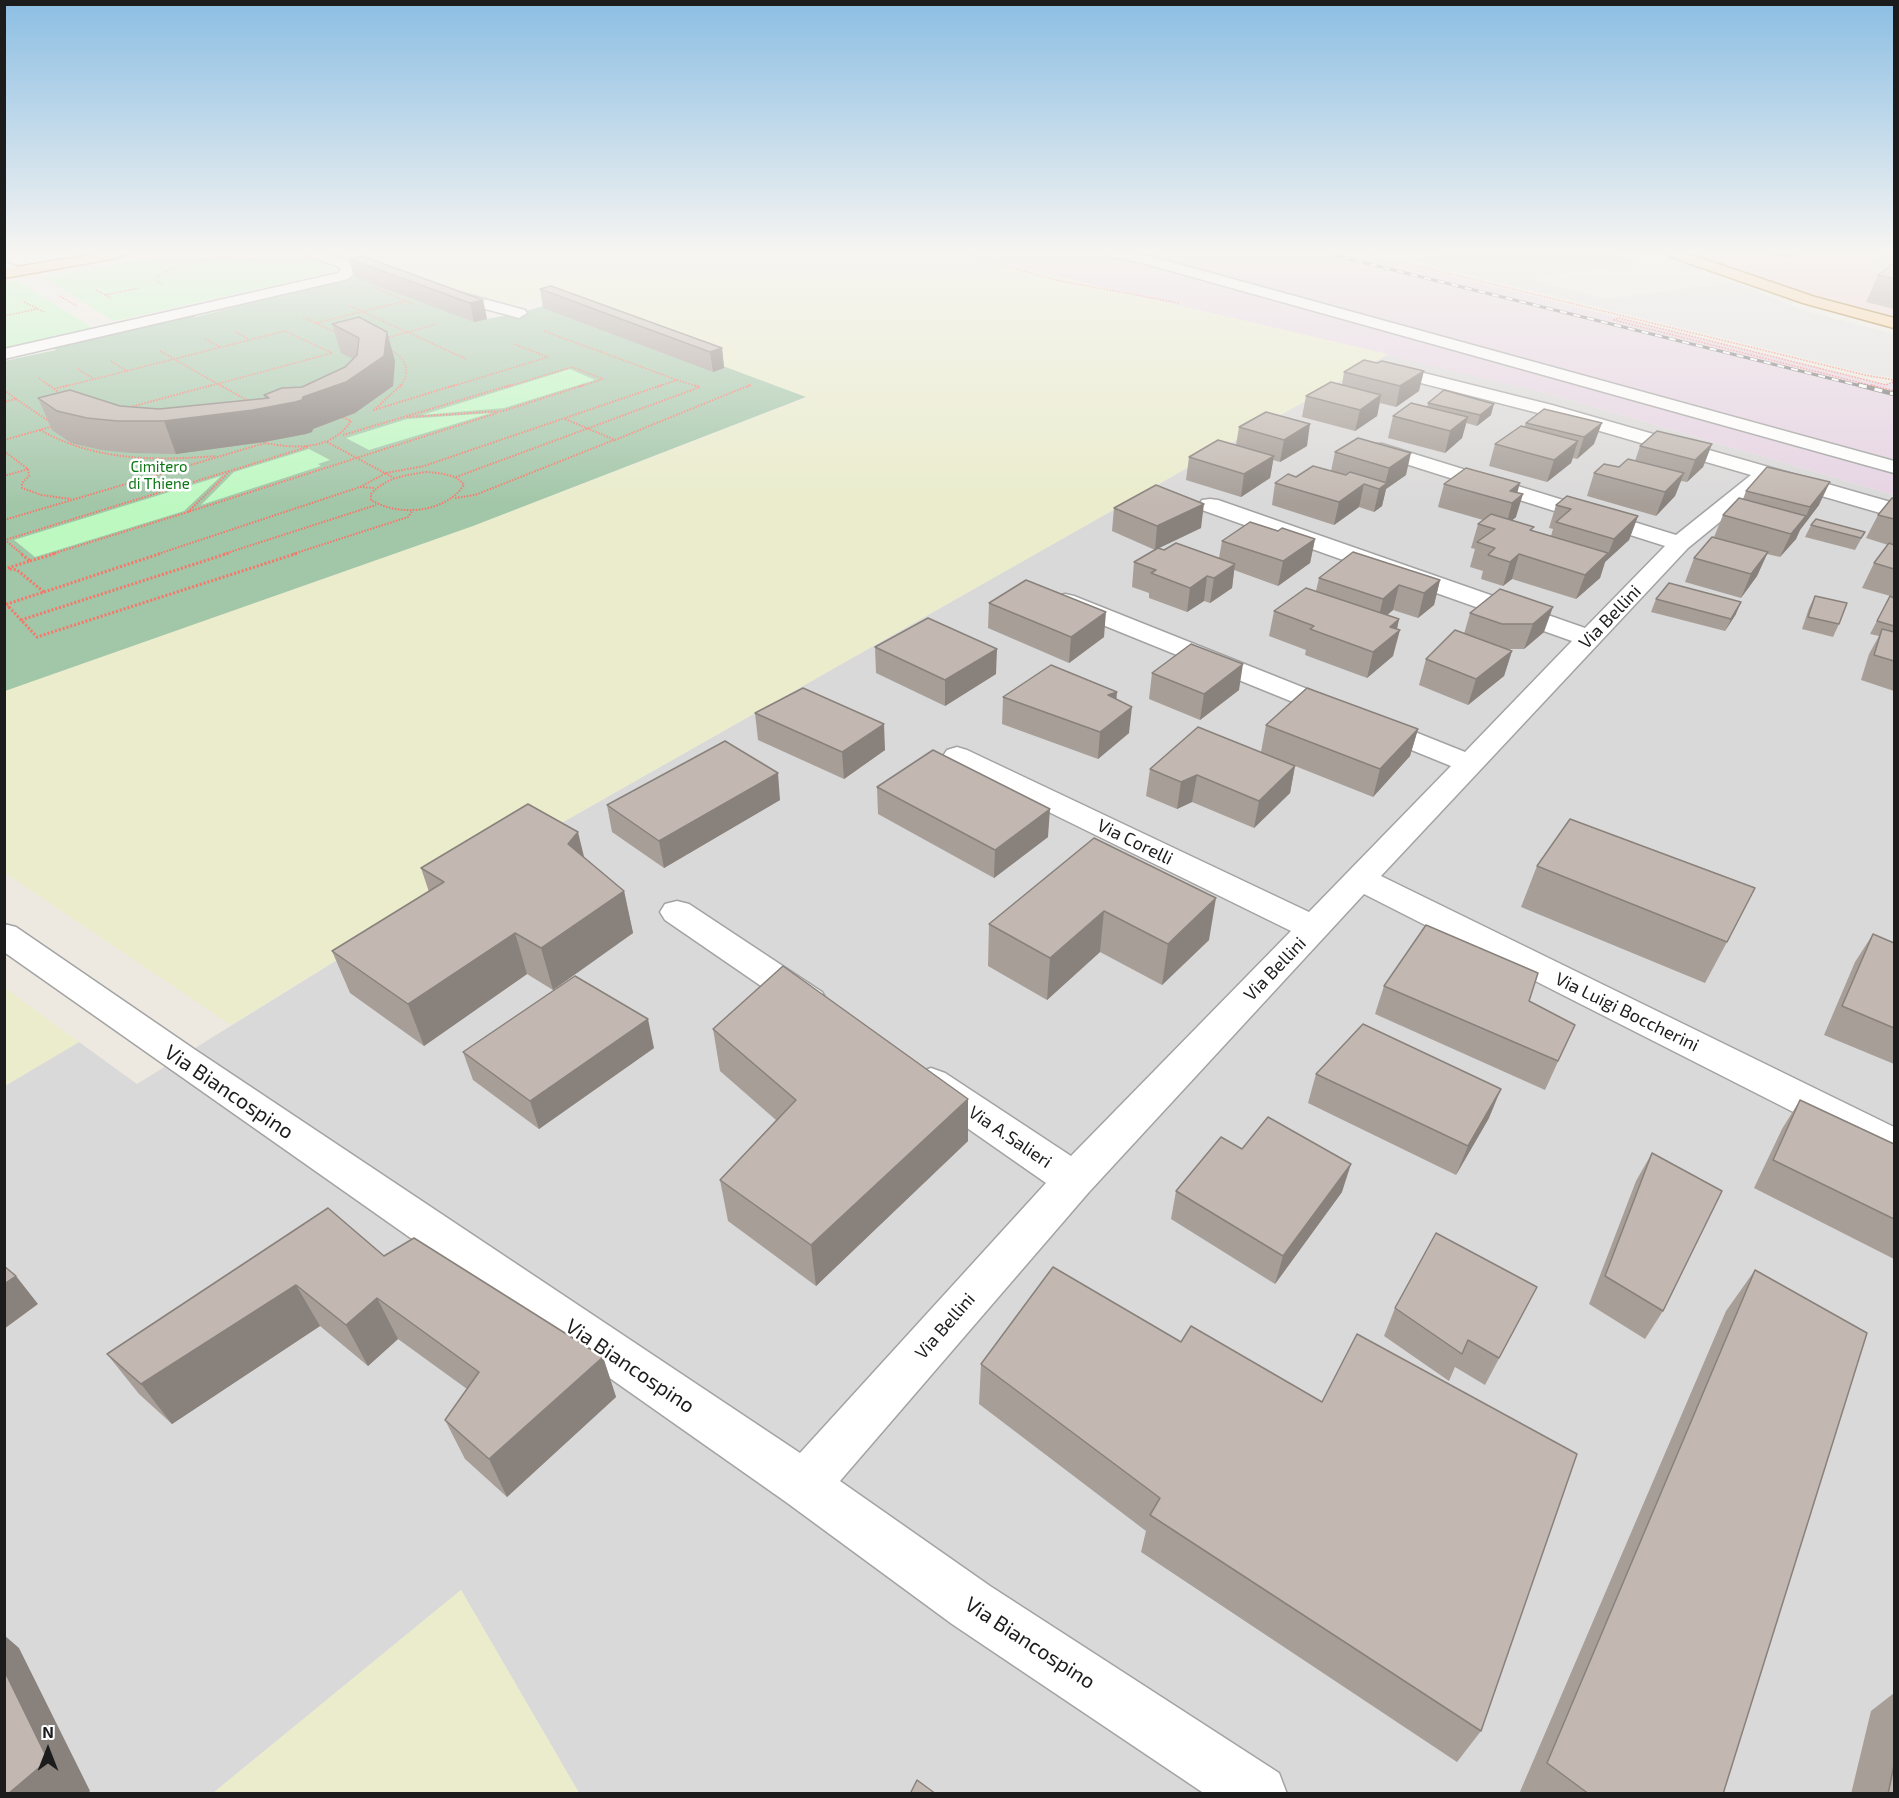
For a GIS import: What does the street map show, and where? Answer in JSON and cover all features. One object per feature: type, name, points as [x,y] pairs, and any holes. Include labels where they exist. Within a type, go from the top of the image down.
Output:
[{"type":"street","points":[[4,354],[74,338]]},
{"type":"street","points":[[1429,338],[1894,467]]},
{"type":"street","points":[[1388,369],[1545,409],[1894,510]]},
{"type":"street","points":[[1375,448],[1680,543]]},
{"type":"street","name":"Via Bellini","points":[[804,1485],[1074,1180],[1313,928],[1680,543],[1766,473]]},
{"type":"street","points":[[1210,505],[1589,638]]},
{"type":"street","points":[[1037,590],[1470,764]]},
{"type":"street","name":"Via Corelli","points":[[957,756],[1313,928]]},
{"type":"street","name":"Via Luigi Boccherini","points":[[1360,879],[1894,1145]]},
{"type":"street","points":[[677,912],[836,1019]]},
{"type":"street","name":"Via Biancospino","points":[[4,935],[181,1059],[804,1485],[971,1605],[1258,1794]]},
{"type":"street","name":"Via A.Salieri","points":[[906,1066],[1074,1180]]},
{"type":"path","points":[[54,389],[257,338]]},
{"type":"path","points":[[117,411],[332,353],[300,338]]},
{"type":"path","points":[[382,339],[386,338]]},
{"type":"path","points":[[421,338],[466,359]]},
{"type":"path","points":[[562,338],[700,387],[456,477],[426,472],[395,478],[375,488],[371,494],[371,500],[376,505],[392,509],[413,510],[428,508],[454,498],[475,495],[751,385]]},
{"type":"path","points":[[1684,338],[1894,391]]},
{"type":"path","points":[[1698,338],[1886,385],[1894,381]]},
{"type":"path","points":[[1713,338],[1894,381]]},
{"type":"path","points":[[382,345],[397,353],[403,360],[407,367],[407,376],[404,385],[374,410],[548,357],[504,340]]},
{"type":"path","points":[[4,569],[30,561],[188,512],[603,379],[572,367],[339,436],[5,540],[30,561]]},
{"type":"path","points":[[35,375],[70,400]]},
{"type":"path","points":[[4,609],[9,607],[8,604],[44,591],[360,487],[386,473],[424,466],[677,380]]},
{"type":"path","points":[[4,390],[55,426],[4,440]]},
{"type":"path","points":[[4,402],[16,399]]},
{"type":"path","points":[[407,417],[503,411]]},
{"type":"path","points":[[333,415],[351,421],[345,432],[339,436]]},
{"type":"path","points":[[564,418],[615,440]]},
{"type":"path","points":[[40,430],[69,446],[112,456],[178,458],[226,455]]},
{"type":"path","points":[[257,433],[265,444]]},
{"type":"path","points":[[326,441],[395,478]]},
{"type":"path","points":[[4,520],[265,444],[278,447],[311,445]]},
{"type":"path","points":[[4,451],[28,470]]},
{"type":"path","points":[[28,470],[28,476],[22,483],[22,488],[28,492],[76,499]]},
{"type":"path","points":[[4,476],[28,470]]},
{"type":"path","points":[[188,512],[230,471]]},
{"type":"path","points":[[454,498],[462,492],[464,485],[456,477]]},
{"type":"path","points":[[360,487],[375,488]]},
{"type":"path","points":[[21,620],[376,505]]},
{"type":"path","points":[[9,607],[37,637],[408,517],[413,510]]},
{"type":"path","points":[[4,569],[17,570],[44,591]]},
{"type":"shaded area","points":[[1315,338],[1700,338],[1884,384],[1894,382],[1894,495],[1546,393]]},
{"type":"shaded area","points":[[1722,338],[1894,338],[1894,378],[1864,373]]},
{"type":"shaded area","points":[[1388,354],[1546,393],[1894,495],[1894,1793],[579,1793],[461,1590],[213,1793],[5,1793],[4,1086],[79,1042],[137,1084],[526,843]]},
{"type":"green space","points":[[5,338],[62,338],[5,351]]},
{"type":"green space","name":"Cimitero di Thiene","points":[[79,338],[648,338],[806,397],[473,526],[5,691],[4,361],[56,350],[49,345]]},
{"type":"green space","points":[[647,338],[1319,338],[1388,354],[526,843],[231,1025],[5,873],[4,691],[473,526],[806,398]]},
{"type":"green space","points":[[570,369],[595,380],[504,408],[422,415]]},
{"type":"green space","points":[[491,413],[369,450],[346,438],[407,419]]},
{"type":"green space","points":[[309,449],[330,460],[318,464],[321,466],[201,505],[234,472]]},
{"type":"green space","points":[[221,476],[184,511],[35,557],[14,540]]},
{"type":"green space","points":[[5,988],[79,1042],[4,1086]]},
{"type":"green space","points":[[461,1590],[579,1793],[213,1793]]},
{"type":"building","points":[[359,338],[386,338],[384,356],[346,382],[303,397],[302,400],[253,410],[164,421],[117,421],[87,418],[57,411],[38,398],[70,390],[120,406],[159,409],[269,398],[264,395],[282,388],[302,387],[345,367],[357,355]]},
{"type":"building","points":[[672,338],[694,338],[722,348],[710,352]]},
{"type":"building","points":[[1364,360],[1377,363],[1382,361],[1424,371],[1400,386],[1344,372]]},
{"type":"building","points":[[1331,382],[1381,395],[1360,410],[1306,396]]},
{"type":"building","points":[[1444,390],[1494,404],[1480,415],[1428,403]]},
{"type":"building","points":[[1411,403],[1468,417],[1450,431],[1393,416]]},
{"type":"building","points":[[1544,409],[1602,423],[1584,437],[1526,423]]},
{"type":"building","points":[[1266,412],[1310,424],[1284,440],[1239,427]]},
{"type":"building","points":[[1521,426],[1578,441],[1554,460],[1495,444]]},
{"type":"building","points":[[1657,431],[1712,444],[1695,460],[1640,446]]},
{"type":"building","points":[[1358,438],[1411,453],[1389,468],[1335,452]]},
{"type":"building","points":[[1218,440],[1274,456],[1244,474],[1189,457]]},
{"type":"building","points":[[1628,459],[1684,473],[1665,492],[1594,473],[1604,464],[1619,467]]},
{"type":"building","points":[[1313,466],[1346,475],[1350,472],[1387,483],[1379,489],[1364,484],[1339,502],[1275,483],[1288,474],[1296,477]]},
{"type":"building","points":[[1767,467],[1830,482],[1810,507],[1746,491]]},
{"type":"building","points":[[1466,468],[1520,483],[1510,491],[1523,494],[1512,503],[1444,484]]},
{"type":"building","points":[[1156,485],[1204,504],[1157,526],[1114,508]]},
{"type":"building","points":[[1567,496],[1638,516],[1614,539],[1556,522],[1571,509],[1556,505]]},
{"type":"building","points":[[1739,498],[1806,516],[1791,534],[1723,515]]},
{"type":"building","points":[[1892,498],[1894,499],[1894,519],[1878,515]]},
{"type":"building","points":[[1491,514],[1534,527],[1530,530],[1608,553],[1585,575],[1519,554],[1510,562],[1488,555],[1495,548],[1477,542],[1495,529],[1478,524]]},
{"type":"building","points":[[1816,519],[1865,532],[1861,538],[1811,525]]},
{"type":"building","points":[[1250,522],[1278,531],[1282,528],[1315,539],[1283,561],[1222,541]]},
{"type":"building","points":[[1712,537],[1768,552],[1751,574],[1694,558]]},
{"type":"building","points":[[1176,543],[1235,564],[1214,578],[1207,576],[1190,588],[1151,573],[1156,570],[1134,562],[1158,548],[1164,550]]},
{"type":"building","points":[[1889,543],[1894,545],[1894,569],[1874,563]]},
{"type":"building","points":[[1353,552],[1440,580],[1424,593],[1399,585],[1383,599],[1319,578]]},
{"type":"building","points":[[1026,580],[1106,612],[1071,637],[989,603]]},
{"type":"building","points":[[1669,583],[1741,602],[1731,619],[1656,599]]},
{"type":"building","points":[[1306,588],[1399,619],[1390,627],[1400,630],[1373,652],[1310,629],[1314,626],[1274,611]]},
{"type":"building","points":[[1500,589],[1553,607],[1533,624],[1502,624],[1470,613]]},
{"type":"building","points":[[1815,596],[1847,603],[1839,624],[1808,617]]},
{"type":"building","points":[[1890,596],[1894,598],[1894,626],[1877,621]]},
{"type":"building","points":[[928,618],[997,649],[945,680],[875,647]]},
{"type":"building","points":[[1882,629],[1894,632],[1894,661],[1874,655]]},
{"type":"building","points":[[1455,630],[1512,651],[1476,679],[1426,659]]},
{"type":"building","points":[[1191,644],[1243,664],[1204,694],[1152,673]]},
{"type":"building","points":[[1051,665],[1117,692],[1108,695],[1132,707],[1100,732],[1003,697]]},
{"type":"building","points":[[803,688],[884,724],[842,752],[755,713]]},
{"type":"building","points":[[1307,688],[1418,729],[1380,769],[1266,725]]},
{"type":"building","points":[[1198,727],[1295,766],[1259,801],[1197,775],[1181,782],[1150,769]]},
{"type":"building","points":[[725,741],[778,773],[659,841],[607,805]]},
{"type":"building","points":[[933,750],[1050,809],[995,850],[877,787]]},
{"type":"building","points":[[528,804],[578,832],[568,844],[624,891],[541,948],[515,933],[408,1004],[332,951],[444,882],[421,868]]},
{"type":"building","points":[[1570,819],[1755,888],[1727,942],[1537,866]]},
{"type":"building","points":[[1094,838],[1216,898],[1168,944],[1104,911],[1050,958],[989,924]]},
{"type":"building","points":[[1426,925],[1538,973],[1529,1001],[1575,1025],[1558,1061],[1384,986]]},
{"type":"building","points":[[1873,934],[1894,943],[1894,1028],[1842,1006]]},
{"type":"building","points":[[783,966],[968,1099],[811,1245],[720,1180],[796,1100],[713,1029]]},
{"type":"building","points":[[575,976],[648,1019],[530,1101],[463,1052]]},
{"type":"building","points":[[1363,1024],[1501,1089],[1468,1146],[1316,1074]]},
{"type":"building","points":[[1800,1100],[1894,1144],[1894,1219],[1773,1160]]},
{"type":"building","points":[[1268,1117],[1351,1164],[1283,1256],[1176,1191],[1221,1137],[1242,1149]]},
{"type":"building","points":[[1652,1153],[1722,1191],[1663,1311],[1605,1276]]},
{"type":"building","points":[[328,1208],[384,1256],[414,1238],[603,1357],[489,1459],[445,1420],[479,1372],[377,1298],[346,1325],[296,1285],[141,1384],[107,1354]]},
{"type":"building","points":[[1436,1233],[1537,1287],[1499,1358],[1468,1340],[1462,1354],[1395,1308]]},
{"type":"building","points":[[4,1266],[16,1276],[4,1284]]},
{"type":"building","points":[[1053,1267],[1181,1342],[1191,1326],[1322,1402],[1357,1334],[1577,1454],[1481,1731],[1150,1515],[1160,1498],[981,1364]]},
{"type":"building","points":[[1755,1270],[1867,1333],[1723,1794],[1589,1794],[1547,1763]]},
{"type":"building","points":[[4,1670],[48,1760],[8,1794],[4,1794]]},
{"type":"building","points":[[1894,1765],[1894,1794],[1888,1794]]},
{"type":"building","points":[[917,1780],[936,1794],[910,1794]]},
{"type":"railway","points":[[1667,338],[1865,387]]},
{"type":"railway","points":[[1859,385],[1894,394]]}]
